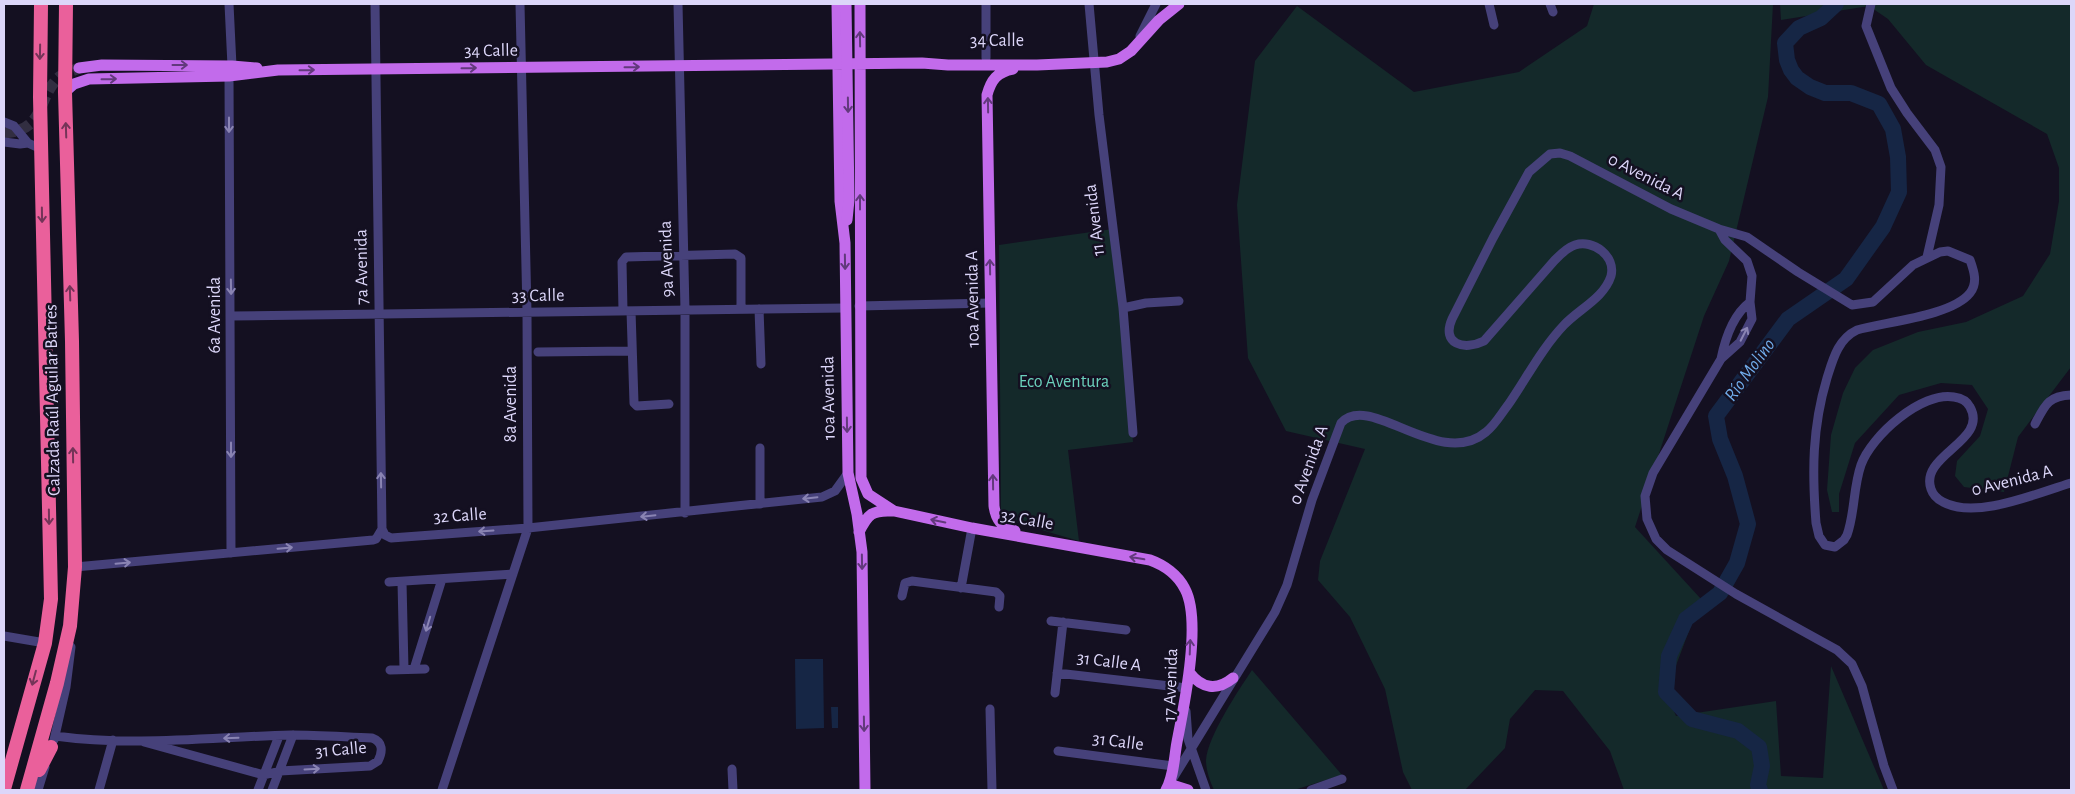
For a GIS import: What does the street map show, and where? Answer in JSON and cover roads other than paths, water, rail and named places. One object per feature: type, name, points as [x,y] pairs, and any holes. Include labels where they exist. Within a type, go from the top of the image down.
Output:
[{"type":"highway","name":"Calzada Raúl Aguilar Batres","points":[[4,789],[45,643],[51,598],[41,149],[41,4]]},
{"type":"highway","name":"Calzada Raúl Aguilar Batres","points":[[28,790],[57,683],[70,626],[75,567],[72,341],[65,92],[66,4]]},
{"type":"highway","points":[[28,790],[53,741]]},
{"type":"main road","name":"10a Avenida","points":[[837,4],[840,201],[845,243],[848,473],[860,532],[862,552],[865,790]]},
{"type":"main road","points":[[845,243],[849,200],[846,4]]},
{"type":"main road","name":"10a Avenida","points":[[860,4],[859,306],[861,478],[868,494]]},
{"type":"main road","points":[[1131,51],[1159,20],[1179,4]]},
{"type":"main road","name":"34 Calle","points":[[65,92],[74,84],[89,79],[230,71],[922,63],[948,65],[1036,65],[1095,63],[1120,59],[1131,51]]},
{"type":"main road","name":"34 Calle","points":[[922,63],[948,59],[986,58],[1037,59],[1071,64]]},
{"type":"main road","points":[[79,68],[102,65],[230,71]]},
{"type":"main road","name":"10a Avenida A","points":[[1036,65],[1002,72],[994,78],[987,95],[995,514],[1002,525],[1037,540]]},
{"type":"main road","points":[[838,93],[843,83],[849,81],[854,82],[861,92]]},
{"type":"main road","points":[[846,308],[851,312],[860,349]]},
{"type":"main road","name":"32 Calle","points":[[868,494],[894,511],[972,528],[1150,560],[1160,564],[1178,580]]},
{"type":"main road","points":[[860,532],[868,516],[872,513],[879,510],[894,511]]},
{"type":"main road","name":"17 Avenida","points":[[1178,580],[1185,589],[1191,615],[1189,672],[1186,692]]},
{"type":"main road","points":[[1189,672],[1200,684],[1212,688],[1220,686],[1233,678]]},
{"type":"main road","points":[[1186,692],[1168,787],[1188,790]]},
{"type":"street","name":"6a Avenida","points":[[229,4],[231,553]]},
{"type":"street","name":"7a Avenida","points":[[375,4],[382,529]]},
{"type":"street","name":"8a Avenida","points":[[442,790],[528,528],[527,312],[520,4]]},
{"type":"street","name":"9a Avenida","points":[[678,4],[682,256],[685,310],[685,512]]},
{"type":"street","points":[[986,4],[986,58]]},
{"type":"street","name":"11 Avenida","points":[[1089,4],[1099,116],[1123,308],[1133,433]]},
{"type":"street","points":[[1131,51],[1156,4]]},
{"type":"street","points":[[1489,4],[1494,25]]},
{"type":"street","points":[[1870,4],[1866,26],[1891,88],[1907,114],[1935,150],[1941,167],[1939,205],[1927,257]]},
{"type":"street","points":[[5,122],[14,126],[28,143],[41,149]]},
{"type":"street","points":[[4,141],[11,133],[5,122]]},
{"type":"street","points":[[4,141],[20,144],[28,143]]},
{"type":"street","name":"0 Avenida A","points":[[1168,787],[1282,598],[1312,500],[1339,428],[1344,420],[1354,415],[1370,416],[1438,441],[1457,444],[1473,441],[1486,432],[1498,418],[1558,332],[1604,288],[1611,276],[1612,269],[1607,256],[1589,244],[1576,245],[1559,256],[1484,341],[1471,347],[1466,347],[1454,342],[1450,336],[1449,325],[1529,172],[1550,154],[1560,153],[1570,156],[1671,209],[1719,229],[1747,237],[1852,305],[1873,302],[1913,265],[1927,257],[1948,251],[1962,255],[1970,260],[1974,270],[1975,282],[1971,293],[1961,302],[1942,311],[1856,330],[1850,333],[1841,343],[1834,355],[1815,429],[1813,492],[1816,523],[1821,540],[1830,547],[1835,547],[1847,536],[1858,474],[1865,456],[1872,446],[1899,420],[1915,408],[1933,399],[1950,397],[1963,400],[1971,409],[1972,415],[1965,436],[1938,462],[1930,473],[1929,480],[1932,492],[1942,502],[1959,508],[1982,508],[2071,483]]},
{"type":"street","points":[[1719,229],[1725,240],[1747,262],[1752,276],[1750,302],[1752,319],[1740,342],[1721,359],[1653,473],[1645,496],[1647,519],[1656,539],[1668,550],[1736,594],[1837,650],[1852,664],[1862,686],[1884,766],[1893,790]]},
{"type":"street","points":[[669,404],[637,406],[634,403],[623,259],[626,256],[738,255],[741,258],[742,310]]},
{"type":"street","points":[[1123,308],[1146,303],[1179,301]]},
{"type":"street","points":[[1721,359],[1724,343],[1741,309],[1750,302]]},
{"type":"street","points":[[859,306],[991,303]]},
{"type":"street","name":"33 Calle","points":[[231,316],[846,308]]},
{"type":"street","points":[[759,309],[761,364]]},
{"type":"street","points":[[538,352],[631,351]]},
{"type":"street","points":[[2035,424],[2044,407],[2050,401],[2058,396],[2071,395]]},
{"type":"street","points":[[760,448],[760,504]]},
{"type":"street","name":"32 Calle","points":[[382,529],[385,535],[391,538],[528,528],[760,504],[829,494],[839,486],[848,473]]},
{"type":"street","points":[[961,588],[972,528]]},
{"type":"street","points":[[75,567],[373,540],[376,539],[382,529]]},
{"type":"street","points":[[389,582],[513,574]]},
{"type":"street","points":[[414,668],[442,578]]},
{"type":"street","points":[[902,596],[903,587],[908,581],[996,592],[1000,596],[999,607]]},
{"type":"street","points":[[402,582],[404,669]]},
{"type":"street","points":[[1051,621],[1126,630]]},
{"type":"street","points":[[1055,693],[1062,622]]},
{"type":"street","points":[[38,790],[53,741],[66,687],[71,642],[70,626]]},
{"type":"street","points":[[4,636],[45,643]]},
{"type":"street","points":[[390,670],[425,669]]},
{"type":"street","name":"31 Calle A","points":[[1057,672],[1186,692]]},
{"type":"street","name":"17 Avenida","points":[[1186,692],[1187,728],[1191,751],[1206,790]]},
{"type":"street","points":[[990,709],[992,790]]},
{"type":"street","points":[[272,790],[293,735]]},
{"type":"street","name":"31 Calle","points":[[53,741],[113,740],[144,742],[293,735],[372,738],[381,745],[380,757],[375,764],[370,766],[280,771],[264,775],[144,742]]},
{"type":"street","points":[[258,790],[279,736]]},
{"type":"street","points":[[99,790],[113,740]]},
{"type":"street","name":"31 Calle","points":[[1058,751],[1173,766]]},
{"type":"street","points":[[732,768],[733,790]]},
{"type":"street","points":[[1310,790],[1342,779]]},
{"type":"water","points":[[795,659],[823,659],[824,728],[796,729]]},
{"type":"water","points":[[831,707],[838,707],[838,728],[832,728]]},
{"type":"waterway","name":"Río Molino","points":[[1760,790],[1758,785],[1762,766],[1759,747],[1738,731],[1692,719],[1666,692],[1669,656],[1686,619],[1720,593],[1737,563],[1748,524],[1735,476],[1720,439],[1716,416],[1788,319],[1846,279],[1883,227],[1899,192],[1898,157],[1893,129],[1879,104],[1851,93],[1825,93],[1810,87],[1797,78],[1787,60],[1785,43],[1799,28],[1821,18],[1836,4]]},
{"type":"tunnel","points":[[4,133],[17,131],[34,120],[46,95],[58,78],[65,73],[79,68]]},
{"type":"park label","name":"Eco Aventura","points":[[1064,382]]}]
